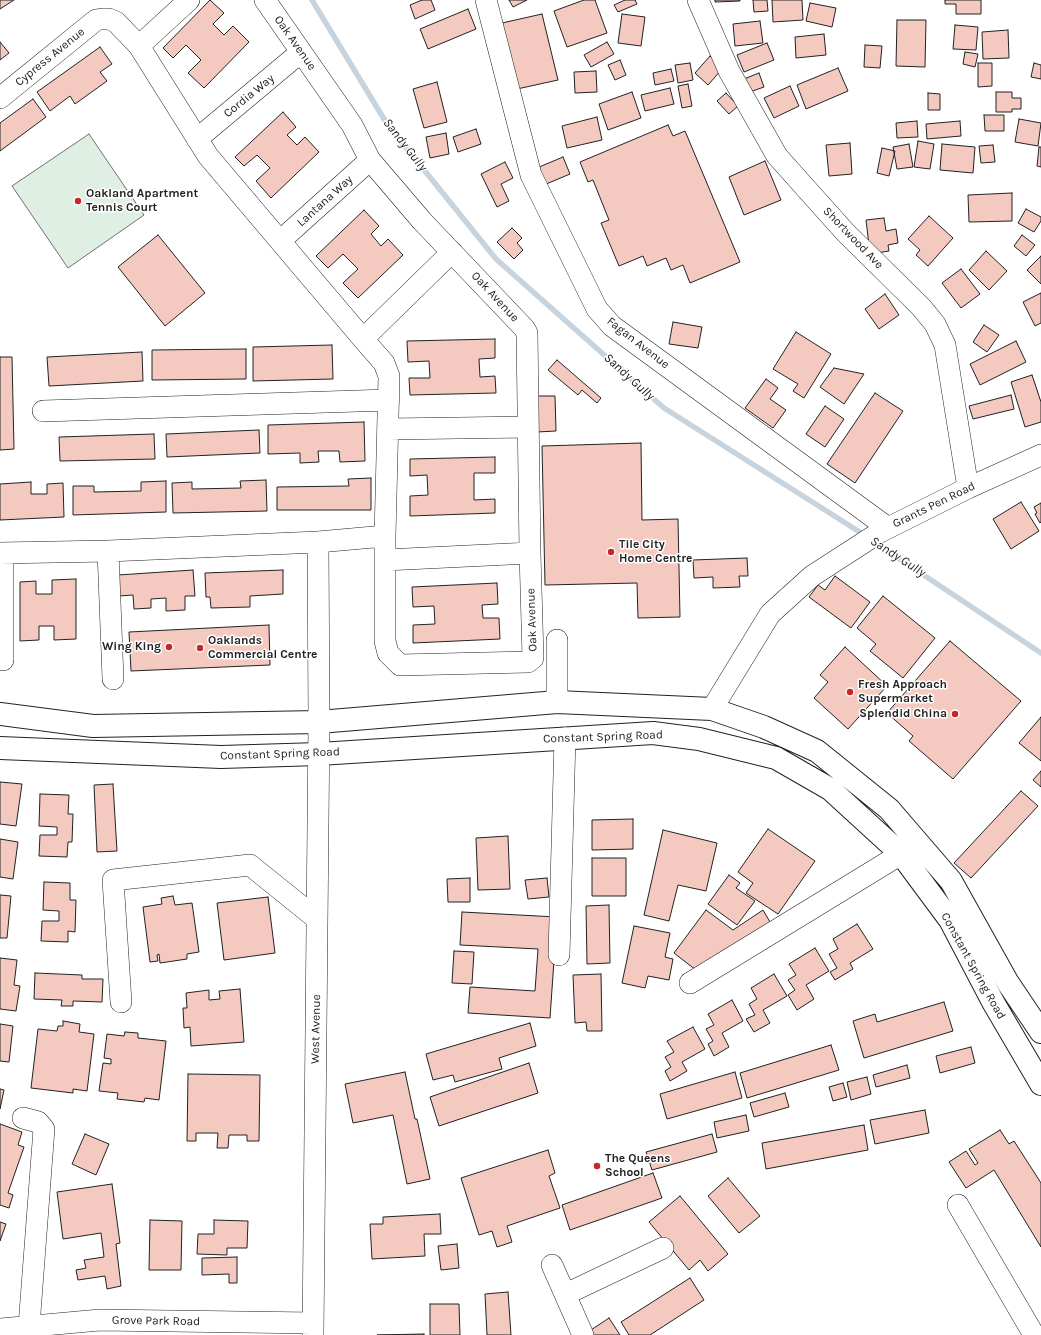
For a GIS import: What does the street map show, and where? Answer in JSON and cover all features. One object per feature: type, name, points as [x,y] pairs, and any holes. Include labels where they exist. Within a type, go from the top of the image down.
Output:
[{"type":"main road","name":"Constant Spring Road","points":[[0,714],[93,726],[319,722],[557,702],[712,709],[764,727],[817,751],[889,809],[951,881],[1008,983],[1041,1032]]},
{"type":"main road","name":"Constant Spring Road","points":[[0,748],[221,757],[319,754],[653,733],[699,739],[776,758],[830,788],[901,854],[950,920],[993,1002],[1041,1084]]},
{"type":"street","points":[[189,0],[139,46],[208,156],[384,363],[389,376],[385,560],[530,553]]},
{"type":"street","name":"Oak Avenue","points":[[266,0],[352,125],[370,160],[422,221],[524,328],[527,334],[532,660],[528,662],[400,665],[388,653],[385,641],[385,560]]},
{"type":"street","name":"Fagan Avenue","points":[[486,0],[531,175],[597,309],[612,326],[884,530]]},
{"type":"street","name":"Shortwood Ave","points":[[698,0],[729,71],[778,156],[845,232],[921,306],[935,324],[945,345],[968,488]]},
{"type":"street","name":"Cypress Avenue","points":[[0,98],[96,20],[102,18],[116,22],[139,46]]},
{"type":"street","name":"Cordia Way","points":[[197,139],[301,52]]},
{"type":"street","name":"Lantana Way","points":[[280,241],[370,160]]},
{"type":"street","points":[[363,339],[452,252]]},
{"type":"street","points":[[43,411],[389,400]]},
{"type":"street","points":[[388,430],[528,427]]},
{"type":"street","name":"Grants Pen Road","points":[[712,709],[770,614],[812,576],[884,530],[968,488],[1041,455]]},
{"type":"street","points":[[3,660],[1,553],[108,551],[318,542],[385,536]]},
{"type":"street","name":"West Avenue","points":[[313,1329],[319,754],[318,542]]},
{"type":"street","points":[[108,551],[113,678]]},
{"type":"street","points":[[557,640],[557,702]]},
{"type":"street","points":[[559,955],[565,738]]},
{"type":"street","points":[[690,983],[901,854]]},
{"type":"street","points":[[121,1002],[113,880],[250,865],[317,919]]},
{"type":"street","points":[[23,1118],[38,1122],[44,1129],[29,1326]]},
{"type":"street","points":[[958,1205],[1034,1335]]},
{"type":"street","points":[[566,1294],[663,1248]]},
{"type":"street","points":[[552,1265],[583,1335]]},
{"type":"street","name":"Grove Park Road","points":[[0,1329],[100,1320],[313,1329]]},
{"type":"green space","name":"Oakland Apartment Tennis Court","points":[[89,134],[144,215],[68,268],[12,186]]},
{"type":"building","points":[[0,0],[14,0],[0,9]]},
{"type":"building","points":[[210,0],[224,13],[213,24],[224,35],[233,26],[249,42],[204,88],[188,73],[201,60],[186,45],[173,58],[163,48]]},
{"type":"building","points":[[422,0],[431,0],[435,10],[415,19],[410,5]]},
{"type":"building","points":[[509,0],[527,0],[513,7]]},
{"type":"building","points":[[584,0],[595,0],[607,33],[567,47],[554,11]]},
{"type":"building","points":[[625,0],[635,0],[637,4],[618,12],[614,5]]},
{"type":"building","points":[[715,0],[740,0],[740,1],[715,2]]},
{"type":"building","points":[[753,0],[767,0],[768,11],[754,12]]},
{"type":"building","points":[[772,0],[802,0],[803,20],[773,22]]},
{"type":"building","points":[[945,0],[981,0],[981,14],[956,14],[956,4],[945,4]]},
{"type":"building","points":[[810,3],[836,8],[832,27],[806,21]]},
{"type":"building","points":[[468,9],[476,29],[428,49],[420,29]]},
{"type":"building","points":[[542,14],[558,80],[517,89],[502,23]]},
{"type":"building","points":[[622,14],[645,17],[641,46],[618,43]]},
{"type":"building","points":[[897,20],[926,20],[925,67],[896,66]]},
{"type":"building","points":[[760,21],[763,43],[735,46],[733,24]]},
{"type":"building","points":[[955,25],[978,27],[976,50],[953,49]]},
{"type":"building","points":[[1008,30],[1009,58],[983,59],[982,32]]},
{"type":"building","points":[[824,34],[826,55],[796,58],[795,37]]},
{"type":"building","points":[[0,42],[9,53],[0,60]]},
{"type":"building","points":[[607,42],[614,54],[591,67],[584,55]]},
{"type":"building","points":[[767,43],[774,60],[744,72],[737,55]]},
{"type":"building","points":[[865,45],[882,46],[880,68],[864,67]]},
{"type":"building","points":[[100,47],[112,64],[100,72],[107,81],[75,104],[70,96],[50,111],[37,92]]},
{"type":"building","points":[[965,52],[978,54],[975,67],[963,64]]},
{"type":"building","points":[[710,56],[723,68],[708,85],[695,73]]},
{"type":"building","points":[[620,60],[626,75],[615,80],[608,65]]},
{"type":"building","points":[[690,63],[693,80],[678,83],[675,65]]},
{"type":"building","points":[[978,63],[992,63],[992,86],[978,87]]},
{"type":"building","points":[[1034,63],[1041,65],[1041,79],[1031,77]]},
{"type":"building","points":[[838,68],[848,91],[806,109],[797,85]]},
{"type":"building","points":[[671,69],[674,81],[655,85],[653,73]]},
{"type":"building","points":[[596,71],[597,92],[575,93],[574,72]]},
{"type":"building","points":[[759,73],[764,87],[744,94],[739,81]]},
{"type":"building","points":[[437,82],[447,122],[424,128],[413,89]]},
{"type":"building","points":[[688,84],[692,106],[682,108],[678,86]]},
{"type":"building","points":[[790,86],[799,106],[774,118],[764,98]]},
{"type":"building","points":[[670,88],[674,104],[645,111],[641,95]]},
{"type":"building","points":[[632,92],[641,118],[608,130],[599,104]]},
{"type":"building","points":[[996,92],[1012,92],[1012,98],[1021,98],[1021,109],[1012,109],[1012,112],[996,112]]},
{"type":"building","points":[[726,93],[738,106],[729,114],[717,101]]},
{"type":"building","points":[[928,93],[940,94],[940,110],[928,110]]},
{"type":"building","points":[[33,99],[46,117],[0,151],[0,123]]},
{"type":"building","points":[[283,112],[296,127],[287,135],[297,145],[305,137],[319,152],[271,198],[256,181],[270,168],[257,155],[244,166],[235,157]]},
{"type":"building","points":[[984,115],[1004,115],[1004,131],[985,131]]},
{"type":"building","points":[[597,117],[602,140],[567,148],[562,126]]},
{"type":"building","points":[[1019,119],[1041,123],[1038,146],[1015,142]]},
{"type":"building","points":[[917,121],[918,137],[897,138],[896,123]]},
{"type":"building","points":[[960,121],[961,136],[927,139],[926,124]]},
{"type":"building","points":[[668,125],[673,136],[685,131],[740,262],[690,283],[683,265],[671,270],[666,258],[647,266],[643,256],[619,266],[601,223],[609,220],[593,180],[588,182],[580,162]]},
{"type":"building","points":[[476,129],[481,144],[458,152],[453,137]]},
{"type":"building","points":[[446,133],[449,154],[430,158],[426,137]]},
{"type":"building","points":[[918,141],[934,144],[930,169],[914,167]]},
{"type":"building","points":[[850,143],[852,174],[829,176],[826,145]]},
{"type":"building","points":[[909,144],[913,167],[897,169],[893,147]]},
{"type":"building","points":[[942,144],[975,147],[973,173],[940,170]]},
{"type":"building","points":[[993,145],[995,162],[981,163],[979,146]]},
{"type":"building","points":[[1039,147],[1041,147],[1041,167],[1037,166]]},
{"type":"building","points":[[882,148],[895,151],[889,176],[877,173]]},
{"type":"building","points":[[563,157],[570,174],[539,187],[532,170]]},
{"type":"building","points":[[765,161],[781,200],[744,215],[729,177]]},
{"type":"building","points":[[505,162],[513,178],[501,184],[509,201],[497,207],[481,174]]},
{"type":"building","points":[[1012,193],[1012,221],[969,222],[968,195]]},
{"type":"building","points":[[1026,209],[1041,217],[1041,221],[1034,232],[1018,223]]},
{"type":"building","points":[[364,210],[379,226],[371,234],[381,246],[388,239],[403,255],[358,298],[343,283],[358,269],[343,254],[328,268],[316,256]]},
{"type":"building","points":[[929,216],[953,238],[928,266],[916,255],[920,250],[908,239]]},
{"type":"building","points":[[884,218],[886,231],[896,229],[898,243],[888,245],[889,251],[870,254],[866,220]]},
{"type":"building","points":[[512,228],[522,238],[517,243],[523,250],[514,259],[497,242]]},
{"type":"building","points":[[158,235],[205,293],[165,326],[118,267]]},
{"type":"building","points":[[1022,235],[1035,245],[1026,256],[1014,246]]},
{"type":"building","points":[[986,251],[1007,271],[989,290],[969,270]]},
{"type":"building","points":[[1041,256],[1041,284],[1027,270]]},
{"type":"building","points":[[961,269],[980,294],[961,308],[942,283]]},
{"type":"building","points":[[1041,293],[1041,323],[1035,326],[1023,302]]},
{"type":"building","points":[[885,294],[899,315],[879,329],[865,309]]},
{"type":"building","points":[[673,322],[702,327],[698,348],[669,344]]},
{"type":"building","points":[[984,325],[999,335],[987,352],[973,342]]},
{"type":"building","points":[[796,332],[831,354],[804,398],[793,391],[798,384],[773,369]]},
{"type":"building","points":[[495,339],[495,358],[479,359],[480,377],[495,376],[496,393],[410,395],[409,378],[430,378],[429,361],[408,362],[407,341]]},
{"type":"building","points":[[1016,341],[1026,362],[980,385],[970,364]]},
{"type":"building","points":[[332,345],[333,379],[253,381],[253,347]]},
{"type":"building","points":[[246,349],[246,379],[152,380],[152,350]]},
{"type":"building","points":[[142,352],[143,381],[49,386],[47,357]]},
{"type":"building","points":[[0,357],[12,357],[14,449],[0,450]]},
{"type":"building","points":[[557,360],[601,398],[597,403],[582,390],[578,395],[548,370]]},
{"type":"building","points":[[834,368],[864,374],[844,404],[820,387]]},
{"type":"building","points":[[1032,375],[1041,402],[1041,422],[1025,427],[1011,382]]},
{"type":"building","points":[[766,379],[778,388],[770,399],[786,410],[773,428],[745,408]]},
{"type":"building","points":[[875,393],[903,411],[855,483],[827,464]]},
{"type":"building","points":[[1011,395],[1014,409],[973,419],[969,406]]},
{"type":"building","points":[[536,396],[555,396],[556,431],[537,432]]},
{"type":"building","points":[[825,406],[844,419],[825,447],[806,434]]},
{"type":"building","points":[[364,422],[365,461],[340,462],[339,451],[318,451],[319,462],[300,463],[300,453],[268,454],[268,425]]},
{"type":"building","points":[[259,430],[260,453],[167,457],[166,434]]},
{"type":"building","points":[[154,434],[155,459],[60,461],[59,437]]},
{"type":"building","name":"Tile City Home Centre","points":[[641,443],[642,520],[678,519],[680,617],[638,618],[637,583],[545,585],[542,446]]},
{"type":"building","points":[[495,457],[495,473],[474,473],[474,500],[495,499],[495,513],[410,516],[410,496],[428,495],[427,475],[410,476],[410,459]]},
{"type":"building","points":[[371,478],[371,510],[277,510],[277,487],[349,486],[348,479]]},
{"type":"building","points":[[266,480],[267,511],[173,513],[172,483],[192,482],[192,489],[241,488],[240,481]]},
{"type":"building","points":[[166,481],[166,512],[73,515],[73,486],[94,486],[94,492],[141,491],[141,482]]},
{"type":"building","points":[[31,482],[31,494],[47,494],[47,484],[63,483],[64,517],[0,520],[0,484]]},
{"type":"building","points":[[1021,502],[1039,531],[1011,549],[993,519]]},
{"type":"building","points":[[1041,503],[1040,523],[1035,514],[1037,513],[1034,507]]},
{"type":"building","points":[[747,558],[748,576],[739,576],[740,587],[713,588],[713,577],[694,578],[693,560]]},
{"type":"building","points":[[193,570],[195,596],[185,596],[185,610],[166,611],[166,598],[151,599],[151,608],[134,609],[133,595],[119,596],[118,575]]},
{"type":"building","points":[[283,570],[283,594],[250,596],[250,607],[211,608],[210,597],[206,597],[205,573]]},
{"type":"building","points":[[835,576],[870,602],[851,628],[809,597],[818,585],[825,590]]},
{"type":"building","points":[[76,579],[76,639],[54,640],[54,626],[39,626],[39,640],[20,641],[20,582],[36,581],[36,594],[52,594],[52,580]]},
{"type":"building","points":[[497,583],[498,604],[482,605],[483,618],[499,618],[500,639],[413,643],[413,625],[435,624],[434,606],[413,607],[412,587]]},
{"type":"building","points":[[883,596],[935,638],[903,678],[870,651],[876,644],[857,628]]},
{"type":"building","name":"Oaklands Commercial Centre","points":[[269,625],[270,665],[131,671],[129,632]]},
{"type":"building","points":[[950,641],[1021,701],[953,779],[909,741],[913,736],[887,713]]},
{"type":"building","name":"Fresh Approach Supermarket","points":[[845,647],[887,686],[848,729],[814,698],[828,682],[820,675]]},
{"type":"building","points":[[1041,717],[1041,761],[1019,743]]},
{"type":"building","points":[[1041,771],[1041,787],[1033,780]]},
{"type":"building","points":[[0,782],[22,784],[16,826],[0,824]]},
{"type":"building","points":[[113,784],[117,851],[97,852],[94,785]]},
{"type":"building","points":[[1021,791],[1038,806],[971,878],[954,863]]},
{"type":"building","points":[[40,794],[69,795],[68,814],[73,814],[72,842],[68,842],[67,857],[39,856],[40,835],[57,835],[57,827],[39,826]]},
{"type":"building","points":[[633,819],[633,849],[592,850],[592,820]]},
{"type":"building","points":[[768,829],[815,861],[778,914],[746,893],[753,883],[738,872]]},
{"type":"building","points":[[663,830],[717,843],[706,891],[678,885],[669,921],[644,915]]},
{"type":"building","points":[[508,836],[510,889],[478,890],[476,838]]},
{"type":"building","points":[[0,839],[18,842],[13,879],[0,877]]},
{"type":"building","points":[[592,858],[626,858],[626,896],[592,896]]},
{"type":"building","points":[[729,875],[740,883],[736,888],[755,901],[737,925],[708,904]]},
{"type":"building","points":[[470,878],[470,902],[448,902],[447,879]]},
{"type":"building","points":[[547,878],[549,897],[528,899],[525,880]]},
{"type":"building","points":[[44,882],[70,883],[70,900],[76,900],[75,932],[68,931],[68,942],[41,941],[42,921],[59,921],[59,911],[43,910]]},
{"type":"building","points":[[0,895],[11,896],[7,938],[0,938]]},
{"type":"building","points":[[173,896],[175,905],[192,903],[199,952],[187,954],[187,959],[160,963],[159,954],[157,955],[158,961],[150,962],[143,907],[162,904],[161,898]]},
{"type":"building","points":[[268,897],[275,953],[224,960],[217,903]]},
{"type":"building","points":[[609,905],[610,963],[587,964],[586,906]]},
{"type":"building","points":[[706,910],[733,930],[763,910],[773,927],[701,974],[674,953]]},
{"type":"building","points":[[462,912],[557,917],[550,1018],[468,1013],[470,987],[535,991],[538,949],[460,945]]},
{"type":"building","points":[[857,924],[873,949],[850,963],[853,969],[835,980],[830,972],[837,968],[829,954],[838,949],[833,939]]},
{"type":"building","points":[[634,926],[670,933],[665,957],[673,959],[669,980],[648,976],[645,988],[622,983]]},
{"type":"building","points":[[815,948],[829,971],[806,985],[814,999],[797,1010],[788,995],[795,990],[788,980],[796,975],[789,964]]},
{"type":"building","points":[[454,951],[474,952],[472,984],[452,983]]},
{"type":"building","points":[[0,958],[17,960],[14,985],[20,986],[16,1011],[0,1009]]},
{"type":"building","points":[[35,973],[82,975],[82,979],[103,979],[102,1002],[73,1001],[73,1006],[61,1006],[62,1000],[34,999]]},
{"type":"building","points":[[601,974],[602,1031],[587,1031],[586,1022],[575,1023],[573,975]]},
{"type":"building","points":[[774,974],[787,996],[763,1010],[770,1023],[754,1032],[746,1019],[755,1015],[749,1004],[757,999],[751,988]]},
{"type":"building","points":[[240,989],[244,1042],[191,1046],[190,1027],[184,1028],[183,1008],[187,1008],[186,993],[209,990],[209,1000],[220,999],[219,991]]},
{"type":"building","points":[[732,1000],[743,1021],[722,1033],[729,1047],[714,1056],[708,1044],[713,1041],[706,1029],[714,1025],[708,1014]]},
{"type":"building","points":[[944,1002],[953,1031],[864,1058],[853,1021],[875,1014],[877,1022]]},
{"type":"building","points":[[63,1021],[80,1024],[79,1032],[94,1034],[87,1091],[73,1089],[73,1093],[31,1088],[38,1029],[57,1031],[58,1026],[63,1026]]},
{"type":"building","points":[[530,1023],[536,1046],[499,1058],[502,1069],[455,1082],[453,1075],[433,1080],[426,1054]]},
{"type":"building","points":[[0,1024],[13,1026],[9,1062],[0,1061]]},
{"type":"building","points":[[693,1027],[705,1049],[682,1062],[687,1071],[670,1081],[665,1071],[671,1067],[665,1057],[674,1052],[667,1041]]},
{"type":"building","points":[[125,1032],[138,1033],[138,1038],[166,1041],[159,1100],[145,1098],[144,1102],[117,1099],[118,1093],[99,1091],[103,1063],[111,1064],[111,1059],[104,1058],[107,1034],[124,1036]]},
{"type":"building","points":[[831,1045],[839,1070],[747,1098],[740,1073]]},
{"type":"building","points":[[971,1047],[975,1063],[940,1073],[936,1056]]},
{"type":"building","points":[[529,1063],[538,1093],[439,1126],[430,1097]]},
{"type":"building","points":[[907,1065],[910,1078],[876,1087],[873,1075]]},
{"type":"building","points":[[405,1072],[430,1179],[407,1184],[393,1115],[353,1123],[345,1084]]},
{"type":"building","points":[[735,1072],[742,1098],[667,1119],[660,1094]]},
{"type":"building","points":[[188,1074],[260,1075],[259,1141],[247,1141],[247,1135],[229,1135],[228,1148],[217,1148],[218,1133],[196,1133],[196,1141],[187,1141]]},
{"type":"building","points":[[867,1077],[871,1094],[851,1100],[847,1082]]},
{"type":"building","points":[[843,1083],[847,1097],[833,1101],[829,1087]]},
{"type":"building","points":[[0,1089],[4,1090],[0,1109]]},
{"type":"building","points":[[785,1093],[789,1107],[754,1117],[750,1103]]},
{"type":"building","points":[[925,1110],[929,1133],[875,1144],[870,1120]]},
{"type":"building","points":[[746,1115],[749,1131],[717,1138],[714,1122]]},
{"type":"building","points":[[0,1124],[22,1132],[18,1145],[24,1147],[8,1193],[13,1195],[9,1208],[0,1205]]},
{"type":"building","points":[[864,1125],[868,1150],[766,1169],[762,1143]]},
{"type":"building","points":[[1000,1130],[1009,1144],[1014,1141],[1041,1183],[1041,1247],[994,1170],[966,1188],[949,1162],[966,1151],[975,1165],[978,1163],[969,1149]]},
{"type":"building","points":[[85,1134],[109,1144],[96,1175],[72,1164]]},
{"type":"building","points":[[712,1134],[717,1152],[652,1170],[646,1152]]},
{"type":"building","points":[[548,1150],[555,1173],[549,1176],[560,1208],[507,1226],[512,1242],[497,1247],[492,1231],[479,1235],[461,1178]]},
{"type":"building","points":[[653,1173],[662,1198],[570,1230],[562,1205]]},
{"type":"building","points":[[728,1178],[760,1216],[739,1233],[708,1196]]},
{"type":"building","points":[[112,1184],[120,1243],[116,1244],[121,1286],[107,1289],[105,1276],[78,1280],[76,1270],[86,1268],[84,1260],[104,1257],[101,1233],[63,1239],[57,1192]]},
{"type":"building","points":[[680,1196],[728,1254],[708,1271],[700,1260],[689,1270],[649,1222]]},
{"type":"building","points":[[440,1214],[441,1234],[424,1234],[425,1256],[372,1259],[370,1224],[383,1224],[383,1217]]},
{"type":"building","points":[[150,1220],[182,1221],[181,1270],[149,1270]]},
{"type":"building","points":[[214,1220],[248,1221],[247,1248],[227,1248],[227,1255],[197,1254],[198,1234],[214,1234]]},
{"type":"building","points":[[0,1222],[6,1224],[0,1241]]},
{"type":"building","points":[[457,1244],[459,1268],[441,1270],[438,1246]]},
{"type":"building","points":[[237,1257],[237,1283],[229,1283],[229,1274],[202,1275],[202,1258]]},
{"type":"building","points":[[690,1278],[704,1300],[650,1335],[629,1335],[621,1322]]},
{"type":"building","points":[[508,1292],[511,1335],[487,1335],[485,1294]]},
{"type":"building","points":[[430,1304],[459,1304],[460,1335],[430,1335]]},
{"type":"building","points":[[609,1318],[620,1335],[594,1335],[591,1330]]},
{"type":"building","points":[[424,1334],[424,1335],[377,1335]]},
{"type":"waterway","name":"Sandy Gully","points":[[312,0],[387,124],[496,259],[664,408],[866,536]]},
{"type":"waterway","name":"Sandy Gully","points":[[874,542],[1041,653]]},
{"type":"place","name":"Oakland Apartment Tennis Court","points":[[78,201]]},
{"type":"place","name":"Tile City Home Centre","points":[[611,552]]},
{"type":"place","name":"Wing King","points":[[169,647]]},
{"type":"place","name":"Oaklands Commercial Centre","points":[[200,648]]},
{"type":"place","name":"Fresh Approach Supermarket","points":[[850,692]]},
{"type":"place","name":"Splendid China","points":[[955,714]]},
{"type":"place","name":"The Queens School","points":[[597,1166]]}]
